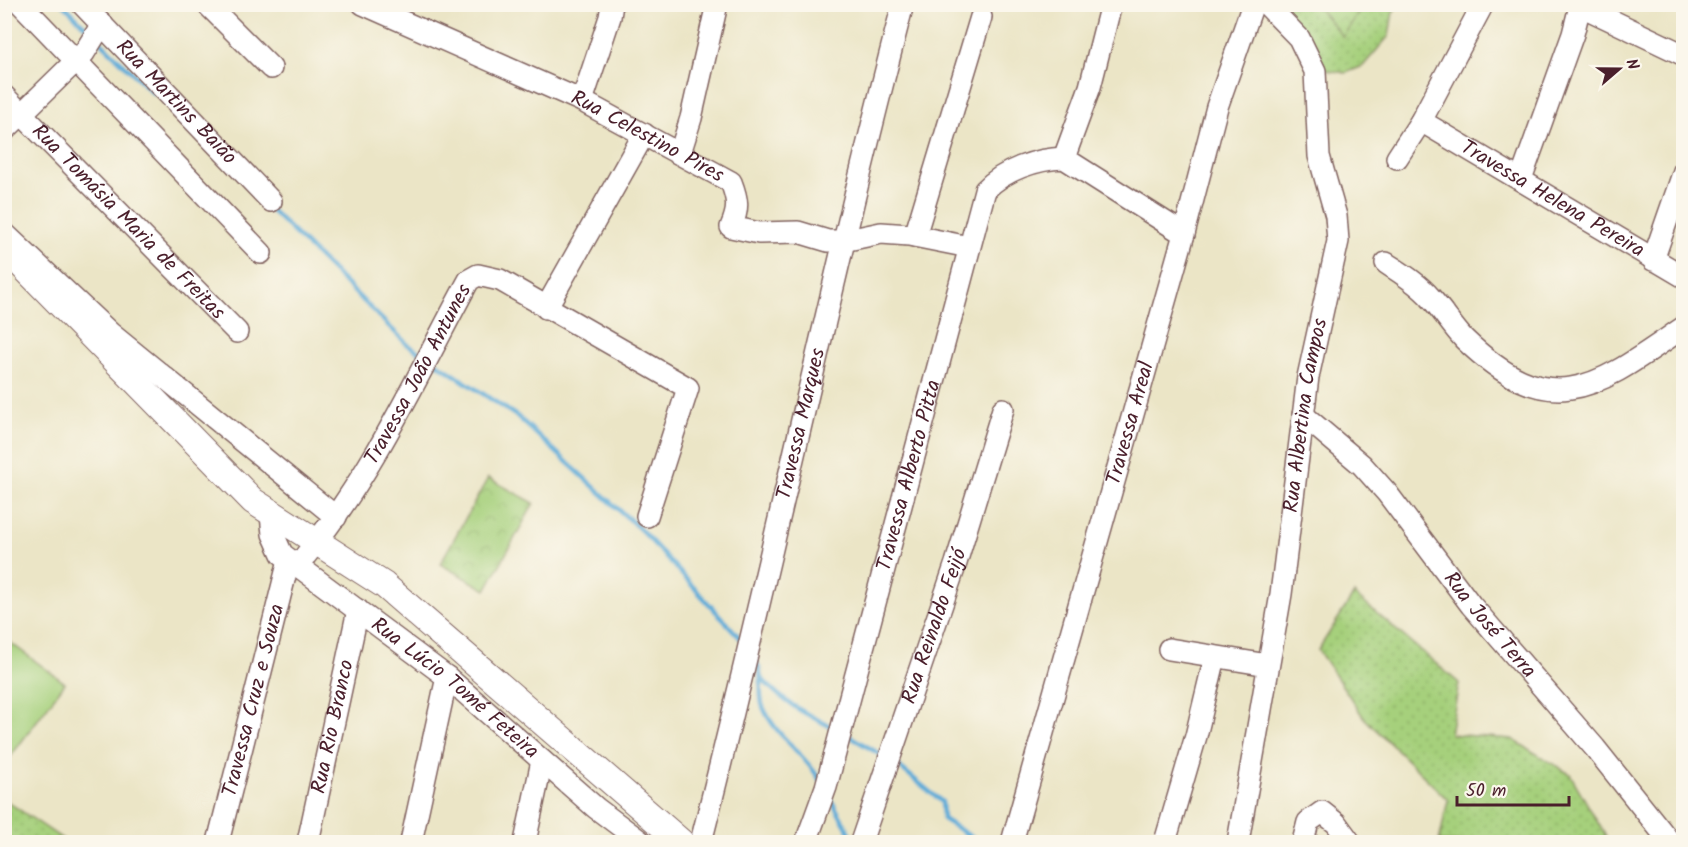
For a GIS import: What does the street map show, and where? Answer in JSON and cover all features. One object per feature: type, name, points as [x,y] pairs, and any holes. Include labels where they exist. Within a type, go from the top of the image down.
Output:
[{"type":"main road","name":"Rua Lúcio Tomé Feteira","points":[[4,247],[253,501],[272,525]]},
{"type":"main road","name":"Rua Lúcio Tomé Feteira","points":[[4,267],[224,492],[272,525],[304,553],[317,559],[341,559],[384,585],[681,843]]},
{"type":"street","points":[[21,4],[80,56],[261,254]]},
{"type":"street","name":"Rua Martins Baião","points":[[82,4],[100,30],[271,201]]},
{"type":"street","points":[[207,4],[271,68]]},
{"type":"street","name":"Rua Celestino Pires","points":[[363,4],[582,101],[731,182],[738,199],[738,210],[731,226],[759,233],[798,232],[828,241],[843,241],[881,233],[915,236],[969,247]]},
{"type":"street","points":[[582,101],[610,17],[612,4]]},
{"type":"street","points":[[680,153],[691,118],[717,4]]},
{"type":"street","name":"Travessa Marques","points":[[701,843],[744,675],[843,241],[903,4]]},
{"type":"street","points":[[1111,4],[1089,87],[1064,158],[1184,234]]},
{"type":"street","name":"Travessa Areal","points":[[1012,843],[1184,234],[1217,107],[1253,4]]},
{"type":"street","name":"Rua Albertina Campos","points":[[1238,843],[1289,540],[1308,377],[1333,272],[1338,232],[1336,216],[1319,156],[1315,71],[1299,38],[1266,4]]},
{"type":"street","points":[[1397,158],[1421,121],[1483,4]]},
{"type":"street","points":[[1521,179],[1573,34],[1580,5],[1683,55]]},
{"type":"street","points":[[915,236],[981,17]]},
{"type":"street","name":"Rua Tomásia Maria de Freitas","points":[[4,131],[80,56],[100,30]]},
{"type":"street","name":"Rua Tomásia Maria de Freitas","points":[[4,96],[237,332]]},
{"type":"street","name":"Travessa Helena Pereira","points":[[1421,121],[1683,277]]},
{"type":"street","points":[[546,308],[644,134]]},
{"type":"street","name":"Travessa Alberto Pitta","points":[[806,843],[823,796],[985,190],[994,181],[1046,159],[1064,158]]},
{"type":"street","points":[[1653,260],[1683,171]]},
{"type":"street","points":[[4,233],[110,333],[336,517]]},
{"type":"street","points":[[1386,263],[1428,294],[1464,339],[1495,363],[1528,383],[1552,390],[1590,385],[1611,375],[1683,327]]},
{"type":"street","name":"Travessa João Antunes","points":[[304,553],[336,517],[389,433],[470,280],[478,275],[500,280],[688,388],[647,516]]},
{"type":"street","name":"Rua Reinaldo Feijó","points":[[861,843],[956,563],[1003,409]]},
{"type":"street","name":"Rua José Terra","points":[[1303,415],[1362,465],[1387,493],[1471,605],[1595,748],[1670,843]]},
{"type":"street","name":"Rua Lúcio Tomé Feteira","points":[[304,553],[358,610],[447,677],[596,808],[640,842]]},
{"type":"street","name":"Travessa Cruz e Souza","points":[[218,843],[304,553]]},
{"type":"street","name":"Rua Rio Branco","points":[[308,843],[358,610]]},
{"type":"street","points":[[1169,649],[1268,665]]},
{"type":"street","points":[[1166,843],[1215,657]]},
{"type":"street","points":[[411,843],[447,677]]},
{"type":"street","points":[[525,843],[542,761]]},
{"type":"street","points":[[1303,843],[1308,822],[1322,812],[1336,823],[1350,843]]},
{"type":"street","points":[[640,842],[647,814]]},
{"type":"green space","points":[[1272,5],[1398,5],[1393,12],[1389,36],[1363,66],[1346,73],[1320,69]]},
{"type":"green space","points":[[1316,5],[1363,5],[1343,37]]},
{"type":"green space","points":[[488,478],[534,503],[486,590],[440,564]]},
{"type":"green space","points":[[1354,594],[1459,683],[1450,734],[1512,739],[1570,774],[1609,842],[1439,842],[1448,800],[1364,718],[1318,650]]},
{"type":"green space","points":[[4,638],[65,683],[8,760],[4,758]]},
{"type":"green space","points":[[5,800],[67,842],[5,842]]},
{"type":"waterway","points":[[63,4],[91,32]]},
{"type":"waterway","points":[[99,40],[153,93]]},
{"type":"waterway","points":[[270,209],[407,344],[422,354]]},
{"type":"waterway","points":[[432,360],[518,417],[642,531],[743,641]]},
{"type":"waterway","points":[[754,658],[760,671],[763,707],[775,727],[820,780]]},
{"type":"waterway","points":[[762,679],[796,708],[836,729]]},
{"type":"waterway","points":[[846,734],[883,756]]},
{"type":"waterway","points":[[895,763],[942,802],[943,819],[979,842]]},
{"type":"waterway","points":[[830,798],[854,840]]}]
